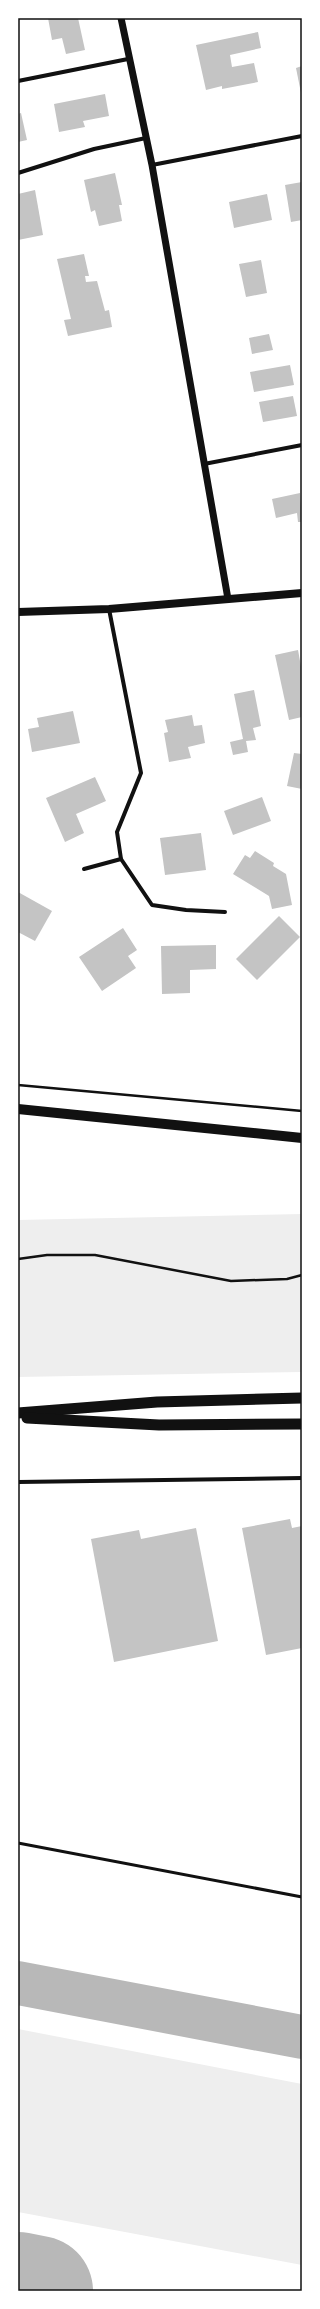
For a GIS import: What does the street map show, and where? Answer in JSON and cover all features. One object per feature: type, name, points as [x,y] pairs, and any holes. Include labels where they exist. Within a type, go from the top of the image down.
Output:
[{"type":"highway","points":[[18,1413],[157,1402],[302,1398]]},
{"type":"highway","points":[[18,1418],[159,1425],[302,1424]]},
{"type":"main road","points":[[18,612],[109,609],[302,593]]},
{"type":"main road","points":[[18,1109],[302,1138]]},
{"type":"street","points":[[120,18],[152,165],[228,599]]},
{"type":"street","points":[[18,81],[128,59]]},
{"type":"street","points":[[152,165],[302,136]]},
{"type":"street","points":[[18,173],[94,149],[146,138]]},
{"type":"street","points":[[204,464],[302,445]]},
{"type":"street","points":[[109,609],[141,773],[117,832],[121,859],[152,905],[186,910],[225,912]]},
{"type":"street","points":[[84,868],[121,859]]},
{"type":"street","points":[[18,1482],[302,1478]]},
{"type":"lane","points":[[18,1843],[302,1897]]},
{"type":"path","points":[[18,1085],[302,1111]]},
{"type":"path","points":[[18,1259],[47,1255],[95,1255],[231,1281],[287,1279],[302,1274]]},
{"type":"shaded area","points":[[302,1214],[302,1372],[18,1377],[18,1220]]},
{"type":"shaded area","points":[[18,2029],[302,2084],[302,2265],[18,2212]]},
{"type":"building","points":[[48,18],[78,18],[85,50],[66,54],[62,38],[52,40]]},
{"type":"building","points":[[258,32],[261,48],[230,55],[232,67],[254,63],[258,82],[222,89],[222,86],[206,90],[196,45]]},
{"type":"building","points":[[302,66],[302,93],[301,93],[296,68]]},
{"type":"building","points":[[105,94],[109,116],[83,121],[85,127],[59,132],[54,104]]},
{"type":"building","points":[[21,113],[27,140],[18,142],[18,114]]},
{"type":"building","points":[[115,173],[122,205],[119,205],[122,221],[99,226],[95,210],[91,212],[84,180]]},
{"type":"building","points":[[302,182],[302,220],[291,222],[285,185]]},
{"type":"building","points":[[35,190],[43,235],[18,240],[18,194]]},
{"type":"building","points":[[267,194],[272,220],[234,228],[229,202]]},
{"type":"building","points":[[84,254],[89,276],[85,276],[86,282],[97,281],[105,311],[109,310],[112,327],[68,336],[64,320],[71,319],[57,259]]},
{"type":"building","points":[[261,260],[267,293],[246,297],[239,264]]},
{"type":"building","points":[[269,334],[273,350],[252,354],[249,338]]},
{"type":"building","points":[[290,365],[294,385],[254,392],[250,372]]},
{"type":"building","points":[[293,396],[297,416],[263,422],[259,402]]},
{"type":"building","points":[[300,493],[302,522],[298,522],[297,513],[276,518],[272,499]]},
{"type":"building","points":[[298,650],[302,672],[302,717],[289,720],[275,655]]},
{"type":"building","points":[[254,690],[261,726],[253,728],[256,740],[246,741],[248,752],[233,755],[230,742],[243,739],[234,694]]},
{"type":"building","points":[[73,711],[80,743],[32,752],[28,729],[39,727],[37,718]]},
{"type":"building","points":[[192,715],[194,726],[202,725],[205,743],[188,747],[191,758],[169,762],[164,733],[168,732],[165,720]]},
{"type":"building","points":[[294,753],[302,754],[302,789],[287,786]]},
{"type":"building","points":[[95,777],[106,801],[76,814],[84,833],[65,842],[46,798]]},
{"type":"building","points":[[262,797],[271,821],[233,835],[224,811]]},
{"type":"building","points":[[201,833],[206,870],[165,875],[160,838]]},
{"type":"building","points":[[255,851],[274,863],[273,866],[286,874],[292,905],[272,909],[269,896],[233,874],[245,855],[250,858]]},
{"type":"building","points":[[18,892],[52,911],[35,941],[18,932]]},
{"type":"building","points":[[279,916],[300,937],[257,980],[236,959]]},
{"type":"building","points":[[123,928],[137,950],[128,956],[136,968],[102,991],[79,957]]},
{"type":"building","points":[[216,945],[216,969],[190,970],[190,993],[162,994],[161,946]]},
{"type":"building","points":[[290,1519],[292,1528],[302,1526],[302,1648],[266,1655],[242,1528]]},
{"type":"building","points":[[196,1528],[218,1641],[114,1662],[91,1539],[139,1530],[141,1539]]},
{"type":"taxiway","points":[[18,1983],[302,2037]]},
{"type":"runway","points":[[18,2287],[38,2291]]}]
